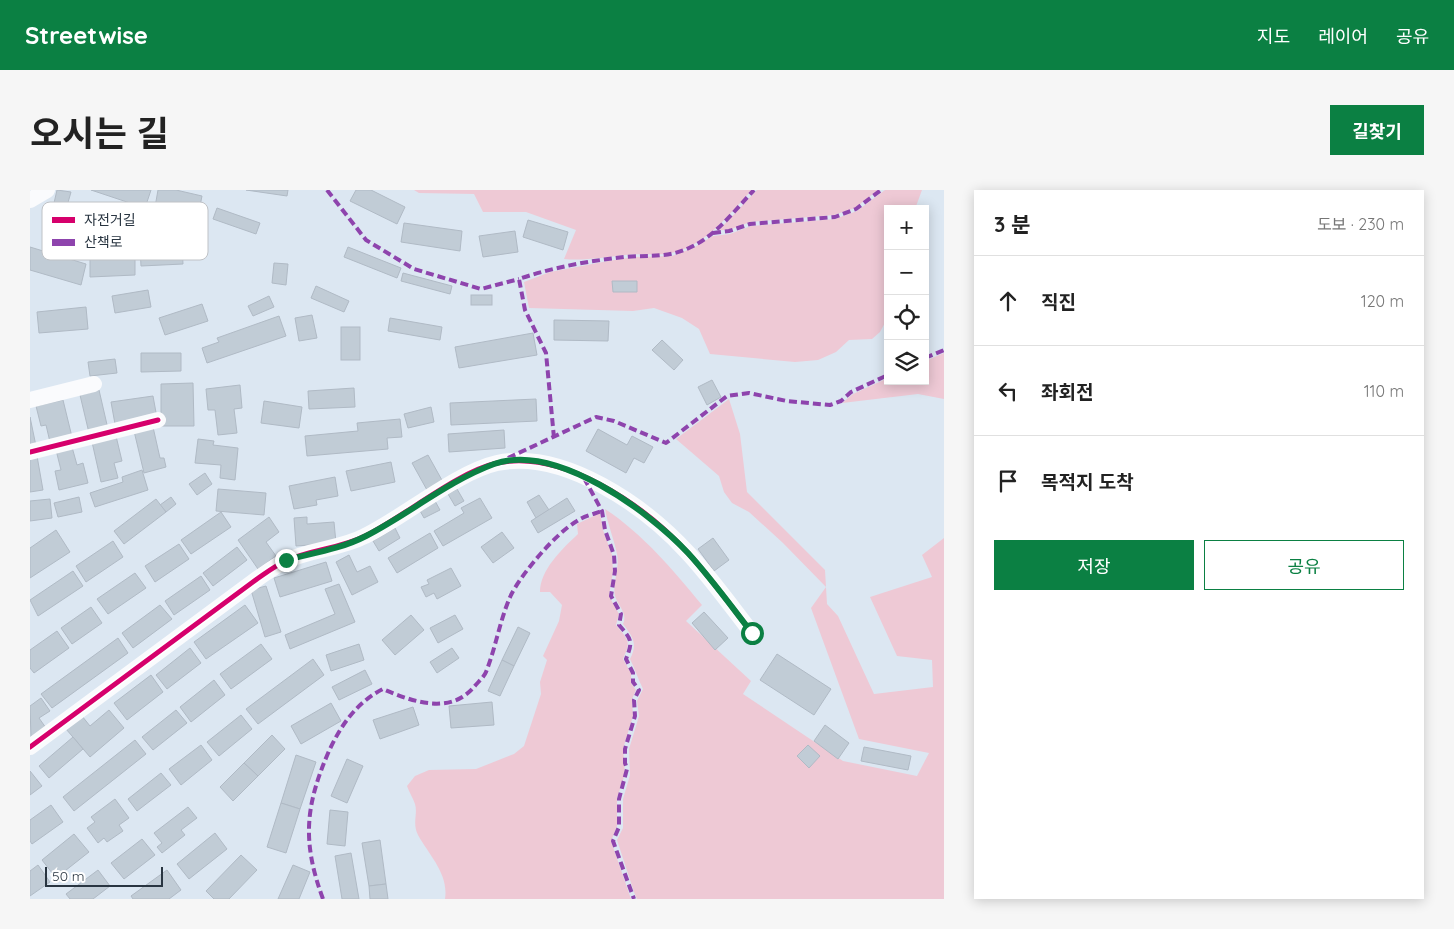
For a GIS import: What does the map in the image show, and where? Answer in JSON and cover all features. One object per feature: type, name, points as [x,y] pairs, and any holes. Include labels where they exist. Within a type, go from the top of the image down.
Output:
[{"type":"street","points":[[30,200],[47,190]]},
{"type":"street","points":[[30,400],[94,384]]},
{"type":"street","points":[[30,452],[158,420]]},
{"type":"street","points":[[30,748],[257,578],[286,560],[346,546],[466,476],[496,463],[527,460],[554,465],[584,478],[620,498],[668,533],[689,554],[752,633]]},
{"type":"shaded area","points":[[414,190],[752,190],[716,228],[695,244],[684,249],[665,254],[631,254],[579,260],[564,259],[576,230],[526,212],[483,212],[474,194],[419,193]]},
{"type":"shaded area","points":[[757,190],[878,190],[855,208],[834,215],[750,222],[729,230],[719,230]]},
{"type":"shaded area","points":[[885,190],[922,190],[916,205],[884,205],[884,324],[880,332],[872,339],[849,340],[836,352],[818,360],[795,362],[710,354],[699,329],[682,318],[654,308],[633,311],[529,308],[524,282],[550,272],[634,257],[672,256],[693,248],[713,236],[730,234],[751,226],[835,219],[857,211]]},
{"type":"shaded area","points":[[944,353],[944,399],[918,394],[842,403],[853,394],[884,380],[884,385],[929,385],[929,359]]},
{"type":"shaded area","points":[[729,399],[740,434],[747,492],[825,570],[826,587],[783,543],[749,512],[732,503],[724,492],[719,476],[676,439]]},
{"type":"shaded area","points":[[605,509],[645,541],[702,605],[686,621],[751,681],[743,694],[843,761],[917,776],[929,753],[859,739],[811,608],[826,587],[827,604],[838,616],[874,694],[933,687],[932,660],[897,656],[870,597],[932,577],[922,555],[944,538],[944,899],[637,899],[617,840],[623,828],[623,799],[630,775],[629,749],[639,716],[637,701],[643,689],[630,659],[634,649],[633,641],[623,624],[624,616],[614,592],[618,559]]},
{"type":"shaded area","points":[[600,513],[603,530],[612,555],[613,571],[609,596],[619,614],[616,625],[627,641],[628,645],[623,659],[631,673],[631,683],[636,690],[632,699],[633,716],[623,749],[625,774],[617,798],[617,826],[611,841],[631,899],[445,899],[444,881],[441,873],[416,831],[415,804],[407,786],[415,776],[429,770],[476,769],[514,754],[524,746],[541,694],[540,682],[547,660],[543,656],[559,621],[562,605],[550,592],[540,592],[541,584],[553,560],[578,534],[577,524]]},
{"type":"building","points":[[57,190],[71,192],[68,202],[54,202]]},
{"type":"building","points":[[91,190],[151,190],[147,202],[127,202]]},
{"type":"building","points":[[158,190],[176,190],[202,196],[201,202],[156,202]]},
{"type":"building","points":[[246,190],[288,190],[287,196]]},
{"type":"building","points":[[356,190],[371,190],[405,207],[397,224],[350,201]]},
{"type":"building","points":[[217,208],[260,223],[256,234],[213,219]]},
{"type":"building","points":[[528,220],[568,232],[563,250],[523,237]]},
{"type":"building","points":[[404,223],[462,231],[460,251],[401,242]]},
{"type":"building","points":[[515,231],[518,252],[483,257],[479,236]]},
{"type":"building","points":[[30,247],[42,251],[42,260],[73,260],[86,264],[81,285],[30,270]]},
{"type":"building","points":[[348,247],[401,268],[397,278],[344,257]]},
{"type":"building","points":[[90,260],[135,260],[135,275],[90,277]]},
{"type":"building","points":[[141,260],[183,260],[183,264],[141,266]]},
{"type":"building","points":[[274,263],[288,264],[286,285],[272,283]]},
{"type":"building","points":[[403,273],[452,286],[450,294],[401,281]]},
{"type":"building","points":[[612,281],[637,281],[637,292],[613,292]]},
{"type":"building","points":[[316,286],[349,301],[344,312],[311,298]]},
{"type":"building","points":[[148,290],[151,307],[115,313],[112,296]]},
{"type":"building","points":[[471,295],[492,295],[492,305],[471,305]]},
{"type":"building","points":[[269,296],[274,307],[253,316],[248,306]]},
{"type":"building","points":[[202,304],[208,321],[165,335],[159,318]]},
{"type":"building","points":[[86,307],[88,329],[39,333],[37,312]]},
{"type":"building","points":[[312,315],[317,338],[299,341],[295,318]]},
{"type":"building","points":[[279,316],[286,336],[207,363],[202,348],[219,342],[217,338]]},
{"type":"building","points":[[390,318],[442,327],[440,340],[388,331]]},
{"type":"building","points":[[554,320],[609,321],[608,341],[554,340]]},
{"type":"building","points":[[341,327],[360,327],[360,360],[341,360]]},
{"type":"building","points":[[533,333],[537,355],[459,368],[455,347]]},
{"type":"building","points":[[662,340],[683,360],[674,370],[652,350]]},
{"type":"building","points":[[141,353],[181,353],[181,371],[141,372]]},
{"type":"building","points":[[115,359],[117,373],[90,376],[88,362]]},
{"type":"building","points":[[712,380],[721,397],[707,405],[698,387]]},
{"type":"building","points":[[193,383],[194,426],[161,426],[161,384]]},
{"type":"building","points":[[240,385],[242,408],[234,409],[237,433],[218,435],[215,410],[208,410],[206,389]]},
{"type":"building","points":[[354,388],[355,407],[309,409],[308,391]]},
{"type":"building","points":[[99,390],[108,429],[89,433],[80,395]]},
{"type":"building","points":[[153,396],[157,418],[115,424],[111,402]]},
{"type":"building","points":[[536,399],[537,421],[451,425],[450,403]]},
{"type":"building","points":[[63,400],[72,437],[50,442],[46,425],[41,426],[36,406]]},
{"type":"building","points":[[264,401],[302,407],[299,428],[261,423]]},
{"type":"building","points":[[431,407],[434,422],[408,428],[404,414]]},
{"type":"building","points":[[30,417],[36,446],[30,447]]},
{"type":"building","points":[[400,419],[402,437],[387,438],[388,449],[307,456],[305,436],[358,431],[357,423]]},
{"type":"building","points":[[153,427],[160,458],[164,458],[166,467],[144,473],[134,431]]},
{"type":"building","points":[[598,429],[627,445],[632,436],[653,447],[644,463],[634,458],[626,473],[586,451]]},
{"type":"building","points":[[504,430],[505,448],[449,452],[448,434]]},
{"type":"building","points":[[116,436],[122,461],[114,463],[118,478],[101,482],[92,442]]},
{"type":"building","points":[[198,439],[214,441],[213,445],[238,448],[235,480],[220,478],[221,465],[195,463]]},
{"type":"building","points":[[72,447],[77,465],[83,463],[88,483],[59,490],[55,471],[61,470],[56,450]]},
{"type":"building","points":[[428,455],[443,482],[427,490],[412,463]]},
{"type":"building","points":[[37,456],[43,490],[30,492],[30,457]]},
{"type":"building","points":[[391,462],[395,482],[351,491],[346,471]]},
{"type":"building","points":[[142,470],[148,490],[95,507],[90,493],[123,482],[122,477]]},
{"type":"building","points":[[205,473],[212,484],[197,495],[189,484]]},
{"type":"building","points":[[335,477],[338,496],[316,500],[317,505],[294,509],[289,486]]},
{"type":"building","points":[[218,489],[266,493],[264,515],[216,511]]},
{"type":"building","points":[[457,489],[464,501],[455,506],[448,494]]},
{"type":"building","points":[[539,495],[549,510],[536,518],[527,502]]},
{"type":"building","points":[[79,497],[82,512],[58,517],[54,503]]},
{"type":"building","points":[[171,497],[176,504],[166,512],[160,505]]},
{"type":"building","points":[[480,498],[492,518],[443,546],[434,531],[464,513],[461,508]]},
{"type":"building","points":[[567,498],[575,511],[538,533],[531,521]]},
{"type":"building","points":[[50,499],[52,518],[30,521],[30,501]]},
{"type":"building","points":[[156,499],[166,512],[124,544],[114,531]]},
{"type":"building","points":[[435,501],[440,510],[424,518],[419,509]]},
{"type":"building","points":[[221,512],[231,527],[191,554],[181,540]]},
{"type":"building","points":[[269,517],[279,532],[266,542],[276,556],[258,569],[238,540]]},
{"type":"building","points":[[307,517],[307,524],[334,522],[336,543],[296,546],[294,518]]},
{"type":"building","points":[[395,528],[400,538],[379,551],[373,541]]},
{"type":"building","points":[[56,530],[70,552],[30,578],[30,548]]},
{"type":"building","points":[[502,532],[514,548],[493,563],[481,547]]},
{"type":"building","points":[[430,533],[438,548],[397,573],[388,558]]},
{"type":"building","points":[[713,538],[729,560],[714,571],[698,549]]},
{"type":"building","points":[[113,541],[123,557],[86,582],[76,566]]},
{"type":"building","points":[[179,544],[189,559],[155,582],[145,566]]},
{"type":"building","points":[[237,547],[247,560],[213,586],[203,573]]},
{"type":"building","points":[[349,555],[357,572],[370,566],[378,582],[352,595],[336,562]]},
{"type":"building","points":[[326,562],[332,581],[280,597],[274,578]]},
{"type":"building","points":[[451,568],[461,586],[437,599],[434,593],[426,597],[421,587],[429,584],[427,580]]},
{"type":"building","points":[[73,571],[83,586],[38,616],[30,600]]},
{"type":"building","points":[[135,573],[146,588],[108,614],[97,599]]},
{"type":"building","points":[[201,576],[210,590],[174,615],[165,601]]},
{"type":"building","points":[[339,584],[355,622],[290,649],[285,635],[335,614],[325,589]]},
{"type":"building","points":[[266,586],[281,632],[265,637],[251,590]]},
{"type":"building","points":[[160,605],[172,619],[133,648],[122,633]]},
{"type":"building","points":[[245,605],[258,623],[206,659],[194,642]]},
{"type":"building","points":[[91,607],[102,623],[72,644],[61,628]]},
{"type":"building","points":[[704,612],[728,638],[715,650],[692,623]]},
{"type":"building","points":[[411,615],[424,630],[395,655],[382,640]]},
{"type":"building","points":[[455,615],[463,629],[438,643],[430,628]]},
{"type":"building","points":[[518,627],[530,633],[514,666],[502,660]]},
{"type":"building","points":[[57,631],[69,648],[34,673],[30,668],[30,650]]},
{"type":"building","points":[[118,638],[128,653],[52,708],[41,694]]},
{"type":"building","points":[[261,644],[272,659],[231,689],[220,674]]},
{"type":"building","points":[[359,644],[364,660],[331,671],[326,655]]},
{"type":"building","points":[[190,648],[201,663],[167,689],[156,675]]},
{"type":"building","points":[[452,648],[459,658],[437,673],[430,662]]},
{"type":"building","points":[[777,654],[831,689],[814,715],[760,680]]},
{"type":"building","points":[[313,659],[324,675],[258,724],[246,709]]},
{"type":"building","points":[[502,660],[514,666],[500,696],[488,691]]},
{"type":"building","points":[[365,670],[372,684],[339,700],[332,687]]},
{"type":"building","points":[[151,675],[163,692],[127,720],[114,703]]},
{"type":"building","points":[[214,680],[225,695],[191,722],[180,707]]},
{"type":"building","points":[[41,698],[50,711],[39,718],[46,728],[31,738],[30,706]]},
{"type":"building","points":[[492,702],[494,725],[451,728],[449,706]]},
{"type":"building","points":[[331,703],[341,721],[301,744],[291,726]]},
{"type":"building","points":[[413,707],[419,725],[380,739],[373,720]]},
{"type":"building","points":[[109,710],[124,728],[90,757],[66,729],[82,716],[90,726]]},
{"type":"building","points":[[176,710],[187,723],[153,750],[142,737]]},
{"type":"building","points":[[241,715],[252,729],[219,756],[207,742]]},
{"type":"building","points":[[825,725],[849,743],[838,759],[814,741]]},
{"type":"building","points":[[272,735],[285,749],[258,776],[244,763]]},
{"type":"building","points":[[73,737],[83,749],[49,778],[39,766]]},
{"type":"building","points":[[135,740],[146,754],[74,811],[63,797]]},
{"type":"building","points":[[201,745],[212,760],[181,785],[169,769]]},
{"type":"building","points":[[808,745],[820,756],[809,768],[797,756]]},
{"type":"building","points":[[864,747],[911,756],[908,770],[861,761]]},
{"type":"building","points":[[296,755],[316,762],[300,809],[281,803]]},
{"type":"building","points":[[347,759],[363,766],[347,803],[331,796]]},
{"type":"building","points":[[244,763],[258,776],[233,801],[220,787]]},
{"type":"building","points":[[30,771],[42,786],[30,795]]},
{"type":"building","points":[[161,773],[171,785],[137,811],[128,799]]},
{"type":"building","points":[[115,799],[129,818],[119,825],[123,831],[107,842],[104,838],[98,843],[87,828],[95,822],[91,817]]},
{"type":"building","points":[[281,803],[300,809],[286,853],[267,847]]},
{"type":"building","points":[[51,805],[63,822],[32,844],[30,841],[30,820]]},
{"type":"building","points":[[188,807],[197,818],[181,830],[185,835],[162,853],[157,847],[162,843],[154,833]]},
{"type":"building","points":[[330,810],[348,812],[345,846],[327,844]]},
{"type":"building","points":[[215,833],[227,849],[189,879],[177,864]]},
{"type":"building","points":[[74,834],[89,852],[56,878],[42,860]]},
{"type":"building","points":[[142,839],[155,855],[124,879],[111,863]]},
{"type":"building","points":[[380,840],[386,884],[369,886],[362,843]]},
{"type":"building","points":[[351,853],[359,899],[342,899],[335,856]]},
{"type":"building","points":[[241,855],[257,870],[229,899],[214,899],[206,891]]},
{"type":"building","points":[[38,865],[50,882],[30,896],[30,871]]},
{"type":"building","points":[[293,865],[310,872],[299,899],[278,899]]},
{"type":"building","points":[[98,870],[110,886],[93,899],[70,899],[66,894]]},
{"type":"building","points":[[167,870],[181,890],[169,899],[133,899],[131,896]]},
{"type":"building","points":[[386,884],[388,899],[370,899],[369,886]]},
{"type":"marked path","points":[[327,190],[366,240],[414,269],[481,289],[519,279]]},
{"type":"marked path","points":[[554,438],[546,353],[525,310],[519,279],[545,271],[585,263],[624,257],[665,255],[689,248],[716,230],[754,190]]},
{"type":"marked path","points":[[713,233],[729,231],[750,224],[835,217],[856,209],[881,190]]},
{"type":"marked path","points":[[929,356],[944,350]]},
{"type":"marked path","points":[[508,458],[596,417],[614,421],[666,443],[727,396],[749,393],[787,401],[830,405],[841,401],[851,392],[884,377]]},
{"type":"marked path","points":[[584,478],[602,511],[605,530],[614,555],[615,571],[611,596],[621,614],[619,625],[630,641],[630,648],[626,659],[633,673],[633,682],[639,690],[634,700],[635,716],[625,749],[627,769],[619,799],[619,827],[613,841],[634,899]]},
{"type":"marked path","points":[[323,899],[316,879],[309,842],[311,807],[315,789],[329,751],[345,723],[358,707],[383,689],[406,698],[431,703],[454,701],[464,696],[486,672],[507,604],[523,576],[540,554],[559,535],[583,518],[602,511]]},
{"type":"cycle path","points":[[30,452],[158,420]]},
{"type":"cycle path","points":[[30,747],[275,567],[296,557],[346,544],[365,536],[448,485],[481,468],[497,463],[523,461],[549,465],[576,473],[602,485],[626,500],[649,517],[688,553],[752,633]]},
{"type":"route","points":[[286,560],[346,546],[466,476],[496,463],[527,460],[554,465],[584,478],[613,493],[642,512],[668,533],[689,554],[752,633]]}]
